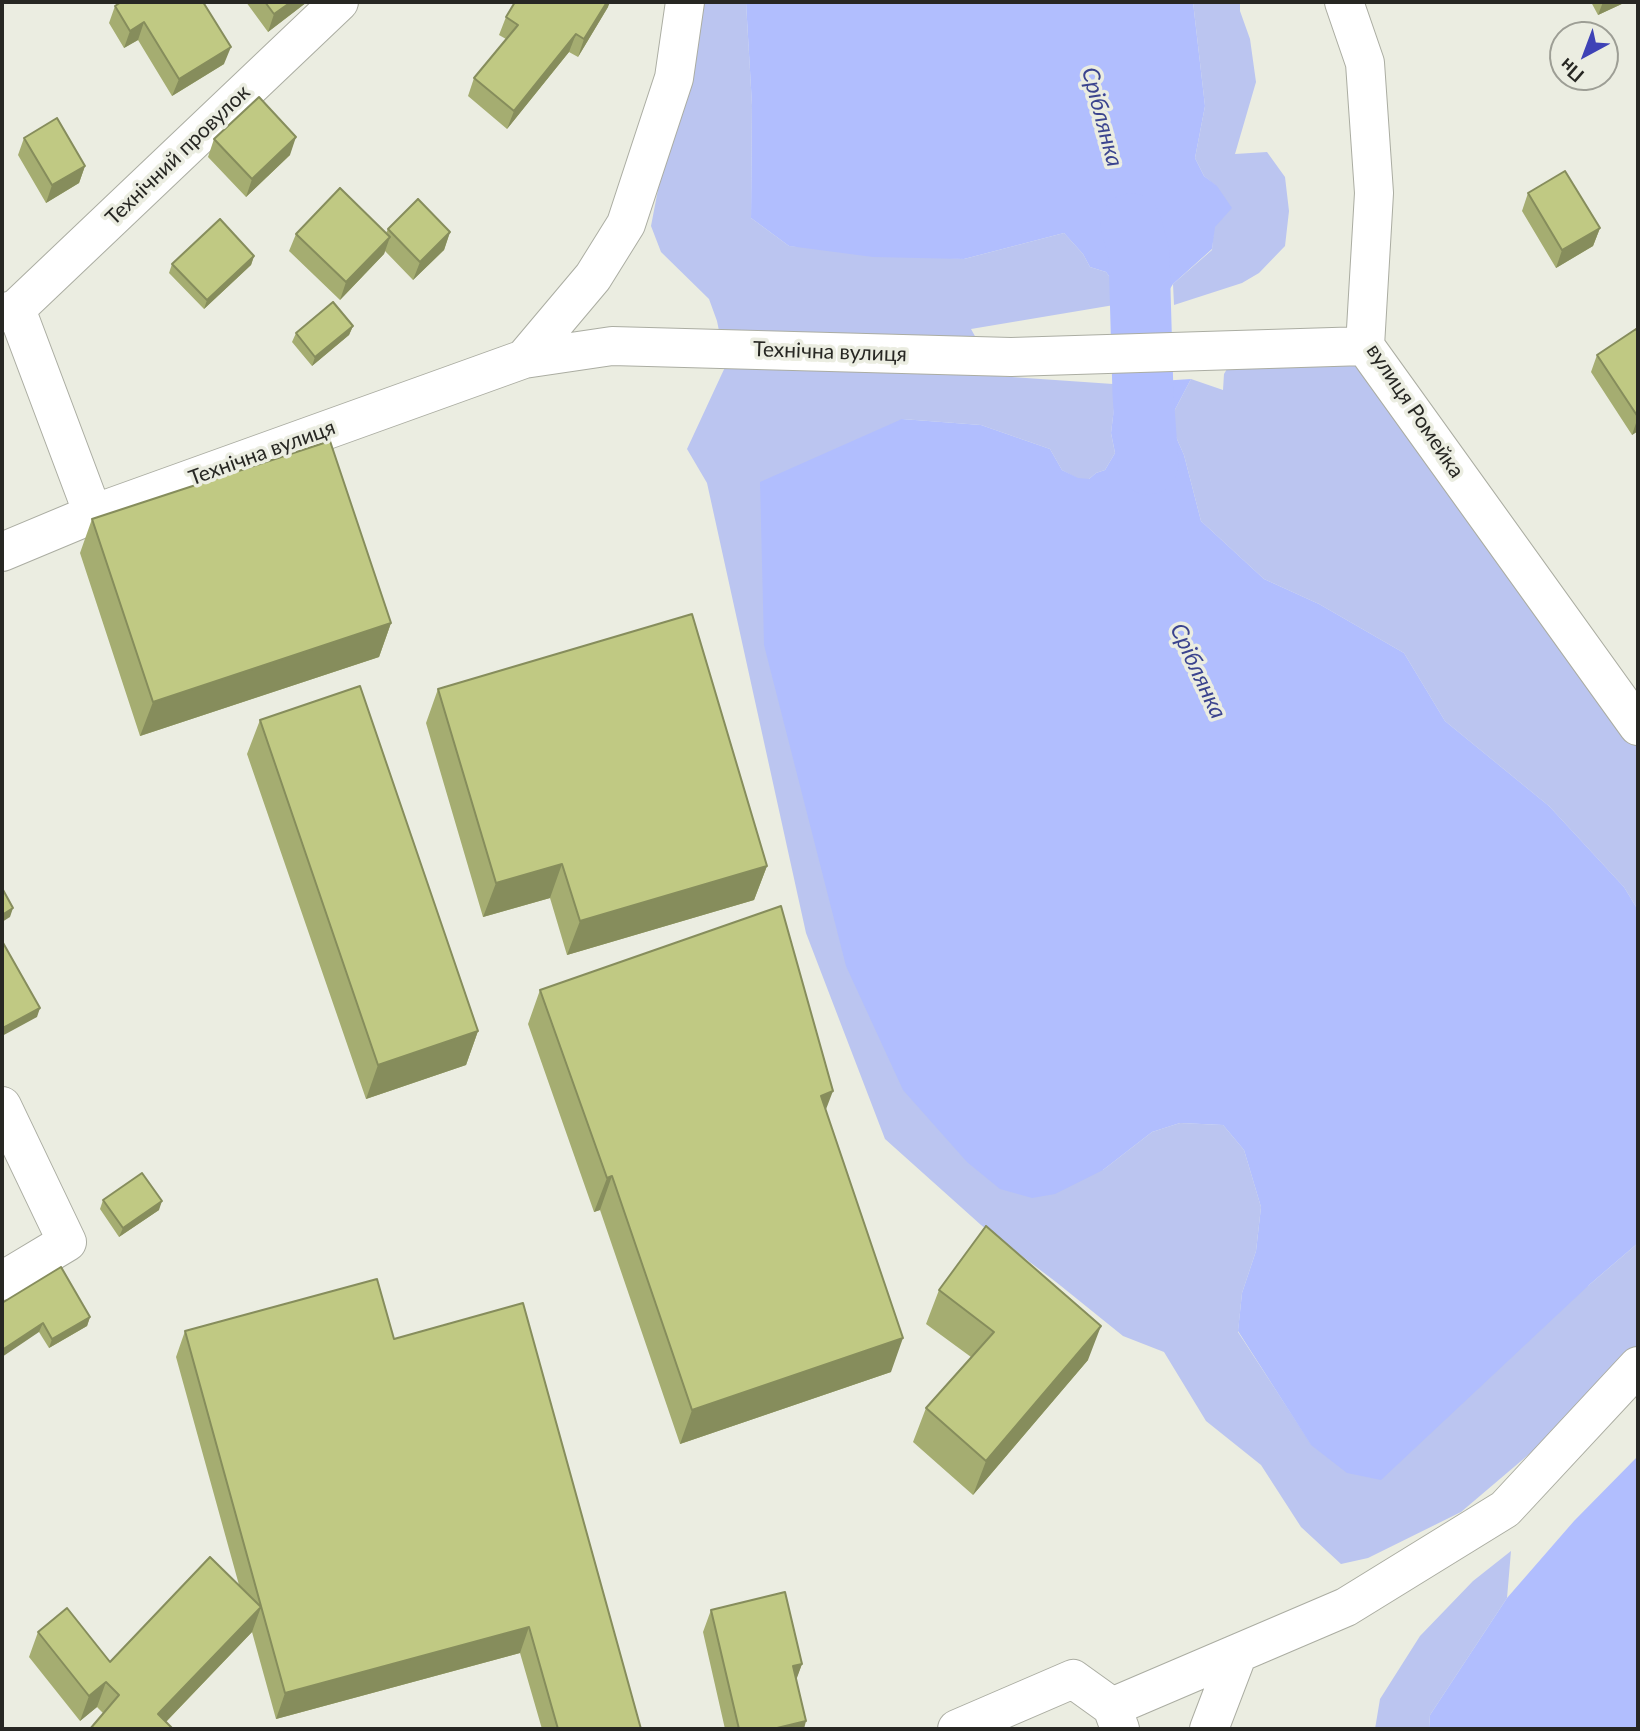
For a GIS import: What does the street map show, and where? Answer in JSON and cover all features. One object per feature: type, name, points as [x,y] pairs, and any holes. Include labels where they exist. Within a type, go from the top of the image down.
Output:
[{"type":"street","name":"Технічний провулок","points":[[93,513],[9,311],[339,2]]},
{"type":"street","points":[[524,359],[593,277],[626,224],[674,78],[685,2]]},
{"type":"street","name":"вулиця Ромейка","points":[[1343,2],[1365,63],[1374,194],[1366,346],[1638,726]]},
{"type":"street","name":"Технічна вулиця","points":[[2,552],[93,513],[524,359],[612,346],[1011,357],[1366,346]]},
{"type":"street","points":[[2,1106],[67,1242],[2,1282]]},
{"type":"street","points":[[957,1729],[1073,1679],[1116,1718],[1238,1653],[1346,1607],[1504,1509],[1638,1366]]},
{"type":"street","points":[[1209,1729],[1238,1653]]},
{"type":"shaded area","points":[[694,2],[746,2],[752,105],[751,218],[789,246],[964,259],[1064,233],[1083,254],[1090,267],[1106,272],[1117,287],[1114,305],[971,329],[997,376],[1113,384],[1115,400],[1111,433],[1115,453],[1105,470],[1089,479],[1078,479],[1062,470],[1050,449],[981,425],[902,419],[1103,1170],[1152,1132],[1180,1123],[1223,1125],[1244,1150],[1261,1207],[1256,1251],[1242,1293],[1238,1332],[1311,1444],[1589,1285],[1638,1243],[1638,1348],[1534,1450],[1461,1512],[1368,1558],[1341,1564],[1301,1527],[1261,1465],[1206,1421],[1164,1352],[1123,1336],[981,1225],[885,1139],[806,933],[707,483],[687,449],[726,365],[717,321],[709,299],[661,252],[651,226]]},
{"type":"shaded area","points":[[1193,2],[1240,2],[1240,11],[1250,39],[1256,82],[1235,154],[1267,152],[1285,177],[1289,211],[1285,246],[1259,273],[1242,283],[1174,305],[1173,284],[1212,250],[1217,187],[1204,176],[1195,158],[1205,106]]},
{"type":"shaded area","points":[[1234,357],[1361,357],[1638,749],[1638,910],[1624,887],[1549,806],[1445,721],[1404,653],[1319,604],[1264,579],[1201,521],[1184,455],[1169,421],[1191,379],[1223,390],[1224,374]]},
{"type":"shaded area","points":[[1511,1551],[1507,1598],[1430,1715],[1429,1729],[1375,1729],[1380,1699],[1420,1636],[1473,1581]]},
{"type":"water","points":[[746,2],[1193,2],[1205,106],[1195,158],[1204,176],[1217,186],[1232,208],[1215,227],[1212,249],[1173,284],[1157,310],[1114,305],[1117,287],[1106,272],[1090,267],[1083,254],[1064,233],[964,259],[873,257],[789,246],[751,218],[752,105]]},
{"type":"water","points":[[1191,379],[1169,421],[1184,455],[1201,521],[1264,579],[1319,604],[1404,653],[1445,721],[1549,806],[1624,887],[1638,910],[1638,1243],[1589,1285],[1381,1480],[1347,1473],[1311,1445],[1238,1331],[1242,1293],[1256,1251],[1261,1207],[1244,1150],[1223,1125],[1180,1123],[1152,1132],[1103,1170],[1055,1194],[1032,1198],[1000,1189],[967,1162],[903,1090],[846,966],[764,645],[760,482],[902,419],[981,425],[1050,449],[1062,470],[1078,478],[1089,479],[1105,470],[1115,453],[1111,433],[1115,400],[1113,384]]},
{"type":"water","points":[[1638,1456],[1638,1729],[1429,1729],[1430,1715],[1507,1598],[1574,1521]]},
{"type":"building","points":[[121,2],[203,2],[231,47],[179,79],[144,22],[130,31],[115,6]]},
{"type":"building","points":[[265,2],[291,2],[274,14]]},
{"type":"building","points":[[515,2],[607,2],[584,39],[576,34],[514,111],[474,78],[518,25],[506,17]]},
{"type":"building","points":[[259,97],[296,137],[252,179],[214,139]]},
{"type":"building","points":[[57,118],[85,166],[52,185],[24,138]]},
{"type":"building","points":[[1565,171],[1600,228],[1562,250],[1528,193]]},
{"type":"building","points":[[340,188],[390,237],[346,282],[296,234]]},
{"type":"building","points":[[418,199],[450,232],[420,262],[388,229]]},
{"type":"building","points":[[220,219],[254,256],[207,300],[172,264]]},
{"type":"building","points":[[333,302],[353,326],[315,357],[296,333]]},
{"type":"building","points":[[1636,329],[1638,333],[1638,417],[1597,355]]},
{"type":"building","points":[[330,441],[391,623],[153,702],[92,519]]},
{"type":"building","points":[[692,614],[767,866],[580,921],[562,864],[496,883],[438,689]]},
{"type":"building","points":[[360,686],[478,1031],[378,1065],[260,720]]},
{"type":"building","points":[[2,888],[13,908],[2,915]]},
{"type":"building","points":[[781,906],[833,1091],[821,1096],[903,1338],[692,1410],[612,1176],[607,1178],[540,990]]},
{"type":"building","points":[[2,941],[40,1008],[3,1028],[2,1026]]},
{"type":"building","points":[[142,1173],[162,1201],[123,1228],[103,1200]]},
{"type":"building","points":[[986,1226],[1101,1326],[986,1461],[926,1408],[994,1332],[939,1290]]},
{"type":"building","points":[[61,1267],[90,1317],[52,1339],[43,1323],[2,1350],[2,1303]]},
{"type":"building","points":[[377,1279],[394,1339],[523,1303],[641,1729],[558,1729],[529,1627],[285,1693],[185,1331]]},
{"type":"building","points":[[210,1557],[261,1607],[158,1714],[173,1729],[90,1729],[119,1695],[106,1682],[89,1696],[38,1632],[67,1608],[110,1662]]},
{"type":"building","points":[[785,1592],[802,1664],[793,1666],[806,1721],[773,1729],[739,1729],[711,1610]]},
{"type":"waterway","name":"Сріблянка","points":[[1131,224],[1139,254],[1148,464]]}]
